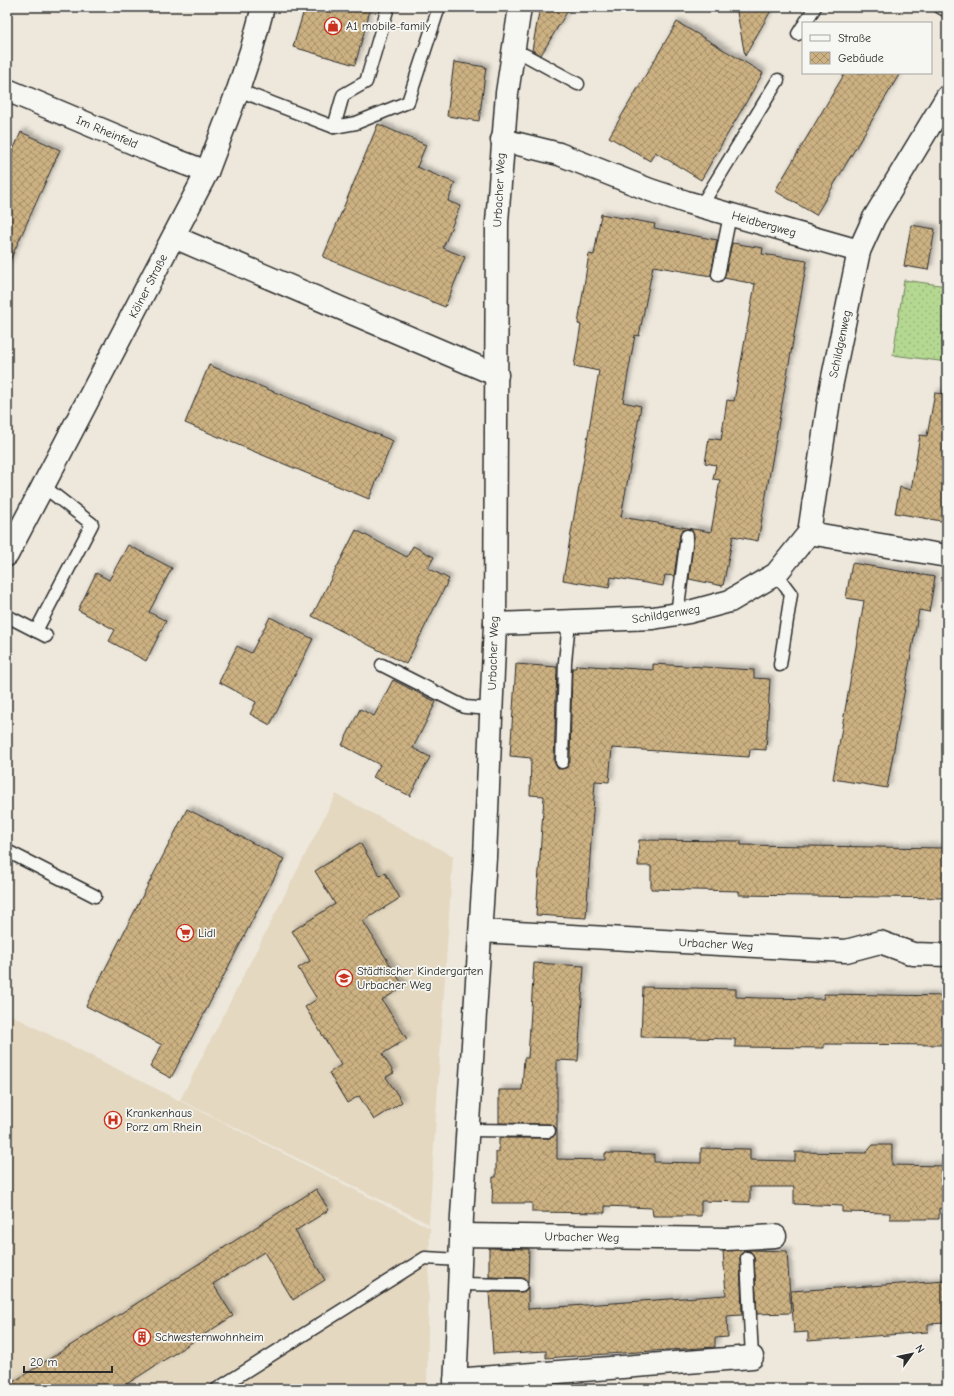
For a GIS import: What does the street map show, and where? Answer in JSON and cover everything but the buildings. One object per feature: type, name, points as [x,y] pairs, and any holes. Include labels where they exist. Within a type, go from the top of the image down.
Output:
[{"type":"street","name":"Kölner Straße","points":[[7,555],[207,172],[238,90],[252,48],[263,7]]},
{"type":"street","name":"Urbacher Weg","points":[[520,7],[502,140],[497,222],[495,624],[481,931],[467,1130],[455,1384],[752,1357]]},
{"type":"street","name":"Im Rheinfeld","points":[[7,90],[157,153],[207,172]]},
{"type":"street","points":[[859,251],[874,218],[947,97]]},
{"type":"street","name":"Heidbergweg","points":[[502,140],[559,154],[650,190],[701,206],[859,251]]},
{"type":"street","points":[[174,237],[497,375]]},
{"type":"street","name":"Schildgenweg","points":[[495,624],[653,618],[677,614],[730,601],[776,574],[810,533],[831,387],[859,251]]},
{"type":"street","points":[[810,533],[947,556]]},
{"type":"street","name":"Urbacher Weg","points":[[481,931],[846,951],[880,942],[913,954],[947,955]]},
{"type":"street","name":"Urbacher Weg","points":[[461,1235],[726,1239],[775,1236]]},
{"type":"lane","points":[[334,127],[343,95],[366,82],[388,7]]},
{"type":"lane","points":[[238,90],[334,127],[356,123],[408,102],[439,7]]},
{"type":"lane","points":[[806,22],[815,7]]},
{"type":"lane","points":[[940,7],[947,11]]},
{"type":"lane","points":[[513,54],[525,55],[578,84]]},
{"type":"lane","points":[[701,206],[778,80]]},
{"type":"lane","points":[[718,275],[730,215]]},
{"type":"lane","points":[[7,616],[41,633],[92,524],[43,486]]},
{"type":"lane","points":[[677,614],[687,536]]},
{"type":"lane","points":[[776,574],[791,594],[780,665]]},
{"type":"lane","points":[[562,762],[565,662],[569,622]]},
{"type":"lane","points":[[382,664],[465,707],[491,709]]},
{"type":"lane","points":[[7,851],[95,896]]},
{"type":"lane","points":[[467,1130],[549,1131]]},
{"type":"lane","points":[[217,1389],[425,1258],[460,1260]]},
{"type":"lane","points":[[747,1258],[752,1357]]},
{"type":"lane","points":[[459,1284],[521,1285]]},
{"type":"shaded area","name":"Städtischer Kindergarten Urbacher Weg","points":[[336,794],[453,856],[429,1224],[180,1100]]},
{"type":"shaded area","name":"Krankenhaus Porz am Rhein","points":[[7,1013],[430,1228],[427,1389],[7,1389]]},
{"type":"green space","points":[[904,280],[947,286],[947,362],[893,355]]},
{"type":"place","name":"A1 mobile-family","points":[[333,26]]},
{"type":"place","name":"Lidl","points":[[185,933]]},
{"type":"place","name":"Städtischer Kindergarten Urbacher Weg","points":[[344,978]]},
{"type":"place","name":"Krankenhaus Porz am Rhein","points":[[113,1120]]},
{"type":"place","name":"Schwesternwohnheim","points":[[142,1337]]}]
